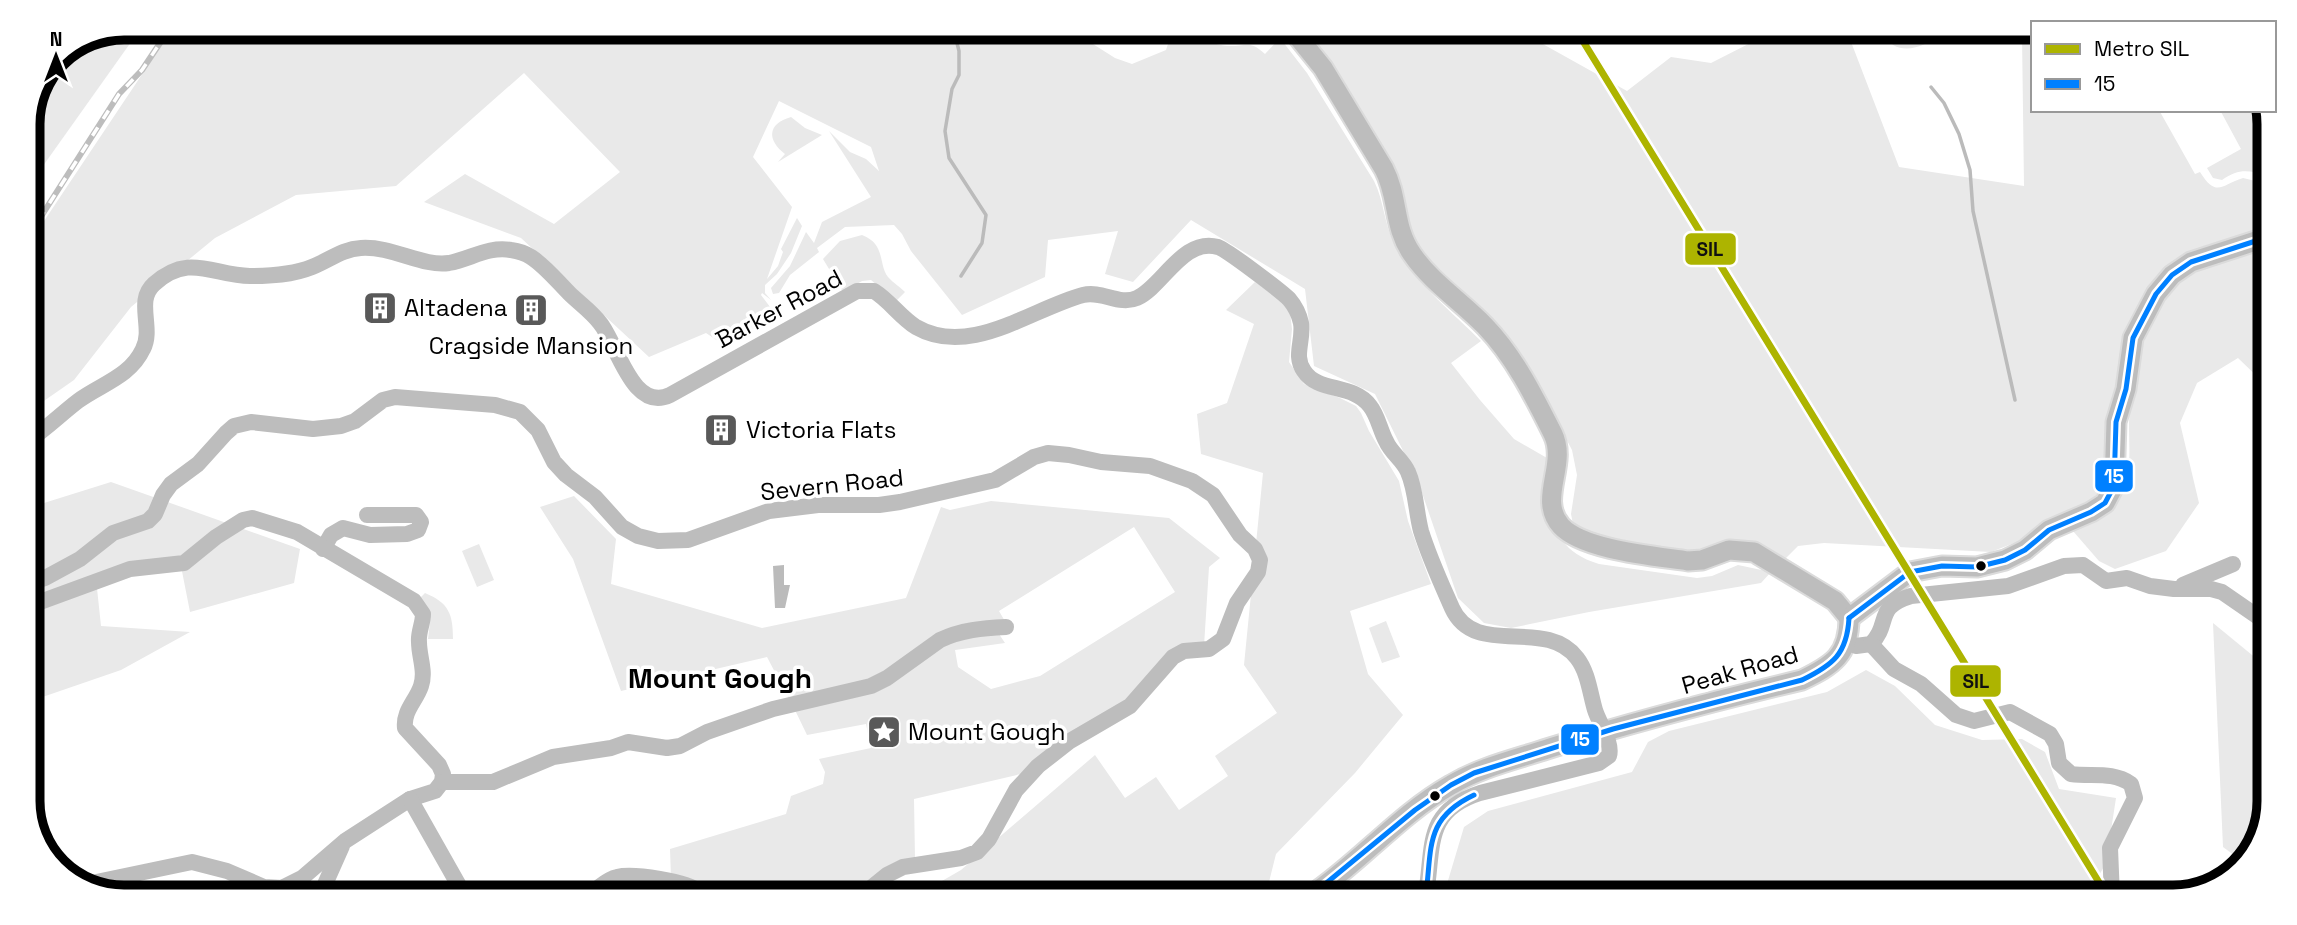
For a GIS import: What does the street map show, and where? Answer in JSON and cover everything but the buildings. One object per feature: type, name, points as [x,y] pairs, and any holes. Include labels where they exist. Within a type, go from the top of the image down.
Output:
[{"type":"main road","points":[[1300,40],[1323,68],[1384,169],[1391,186],[1399,230],[1412,254],[1427,272],[1494,336],[1524,380],[1556,441],[1558,466],[1551,498],[1560,525],[1573,536],[1591,544],[1688,561],[1702,560],[1730,550],[1750,550],[1766,557],[1786,573],[1835,601],[1849,618],[1847,642]]},
{"type":"main road","points":[[1849,618],[1910,572],[1942,566],[1984,566],[2005,560],[2025,550],[2049,530],[2105,503],[2114,486],[2115,427],[2127,380],[2133,338],[2156,294],[2172,275],[2191,262],[2257,240]]},
{"type":"main road","points":[[1822,593],[1843,600],[1857,601],[1877,597]]},
{"type":"main road","name":"Peak Road","points":[[1326,885],[1416,809],[1451,785],[1483,770],[1603,732],[1802,680],[1825,669],[1837,659],[1847,642]]},
{"type":"street","name":"Barker Road","points":[[40,431],[81,399],[114,380],[135,362],[147,339],[147,293],[162,278],[188,268],[207,267],[235,276],[274,275],[305,270],[341,252],[358,248],[385,249],[442,263],[496,249],[519,251],[536,261],[601,323],[634,384],[649,396],[659,398],[670,395],[857,291],[874,291],[908,322],[924,331],[950,337],[966,337],[1027,318],[1084,295],[1095,294],[1123,301],[1133,300],[1146,292],[1186,255],[1200,248],[1214,247],[1231,255],[1292,303],[1302,326],[1299,357],[1307,375],[1317,382],[1353,392],[1370,405],[1388,446],[1408,473],[1425,542],[1461,623],[1479,633],[1543,638],[1566,647],[1581,664],[1603,732]]},
{"type":"street","name":"Severn Road","points":[[40,580],[80,559],[113,533],[148,521],[155,514],[171,484],[198,464],[234,426],[251,422],[313,429],[341,426],[355,422],[380,402],[395,397],[516,409],[538,430],[554,462],[566,475],[595,497],[622,527],[638,536],[658,541],[688,540],[769,511],[818,505],[888,504],[999,479],[1034,457],[1048,453],[1154,468],[1192,481],[1213,495],[1240,535],[1257,552],[1259,568],[1234,608],[1223,639],[1209,649],[1184,651],[1173,657],[1130,706],[1070,741],[1038,766],[1016,790],[993,834],[983,847],[961,858],[903,866],[875,885]]},
{"type":"street","points":[[323,549],[331,535],[343,528],[370,535],[407,534],[418,530],[421,522],[416,515],[368,515]]},
{"type":"street","points":[[40,602],[130,569],[184,563],[216,537],[247,519],[269,522],[297,532],[414,601],[422,611],[423,619],[418,638],[424,675],[421,688],[407,711],[404,722],[405,727],[439,765],[443,774],[442,782],[435,791],[410,799],[345,841],[297,882],[289,885]]},
{"type":"street","points":[[2174,589],[2233,564]]},
{"type":"street","points":[[1847,642],[1856,646],[1871,645],[1877,638],[1886,611],[1901,598],[2008,586],[2064,566],[2082,565],[2106,581],[2127,578],[2150,586],[2222,593],[2257,616]]},
{"type":"street","points":[[442,782],[493,782],[553,757],[611,748],[628,742],[667,748],[680,746],[707,732],[773,709],[871,686],[950,636],[967,630],[1006,627]]},
{"type":"street","points":[[1871,645],[1894,669],[1921,684],[1956,715],[1973,721],[2003,712],[2018,714],[2050,734],[2056,744],[2059,763],[2071,774],[2108,775],[2131,784],[2135,798],[2110,848],[2112,885]]},
{"type":"street","points":[[1427,885],[1433,835],[1446,811],[1471,796],[1605,760],[1611,752],[1603,732]]},
{"type":"street","points":[[410,799],[459,885]]},
{"type":"street","points":[[324,885],[345,841]]},
{"type":"street","points":[[103,881],[192,862],[233,873],[260,885]]},
{"type":"street","points":[[601,885],[612,878],[628,876],[685,885]]},
{"type":"shaded area","points":[[132,40],[40,170],[40,125],[48,91],[91,91],[91,48]]},
{"type":"shaded area","points":[[165,40],[1087,40],[1115,58],[1132,64],[1166,50],[1169,40],[1251,45],[1265,54],[1278,40],[1282,40],[1307,73],[1374,181],[1391,235],[1402,257],[1433,295],[1481,341],[1451,363],[1514,439],[1547,458],[1555,522],[1559,535],[1568,547],[1580,556],[1599,564],[1697,578],[1712,576],[1738,565],[1771,572],[1761,583],[1511,628],[1484,623],[1458,598],[1418,481],[1375,394],[1314,366],[1305,289],[1191,220],[1133,282],[1105,274],[1118,231],[1048,240],[1045,277],[962,315],[911,251],[894,225],[845,227],[817,248],[819,252],[790,275],[779,293],[773,294],[771,288],[790,266],[806,232],[814,243],[822,222],[871,197],[829,131],[850,152],[866,159],[879,171],[871,147],[779,101],[753,157],[792,207],[767,279],[778,266],[783,252],[781,249],[797,218],[802,226],[791,253],[777,274],[765,285],[765,293],[771,300],[762,293],[761,295],[776,315],[724,345],[706,333],[649,357],[521,238],[424,202],[465,174],[554,224],[620,172],[524,73],[396,186],[296,195],[215,238],[131,307],[74,380],[40,404],[40,227]]},
{"type":"shaded area","points":[[1304,40],[1536,40],[1627,91],[1671,57],[1711,63],[1756,40],[1850,40],[1899,167],[2024,186],[2022,40],[2031,40],[2031,112],[2160,112],[2195,174],[2200,172],[2216,187],[2243,178],[2257,181],[2257,232],[2196,252],[2146,295],[2106,484],[2065,523],[1991,552],[1824,543],[1798,546],[1783,561],[1704,554],[1596,539],[1573,524],[1571,514],[1577,475],[1572,450],[1524,359],[1507,337],[1427,260]]},
{"type":"shaded area","points":[[1932,40],[1910,48],[1895,46],[1889,41]]},
{"type":"shaded area","points":[[2221,112],[2256,112],[2257,173],[2244,171],[2222,180],[2213,178],[2207,168],[2241,149]]},
{"type":"shaded area","points":[[791,117],[805,128],[822,135],[778,162],[785,154],[775,143],[772,133],[777,124]]},
{"type":"shaded area","points":[[862,235],[875,244],[888,277],[905,292],[896,301],[871,280],[862,281],[843,292],[823,259],[840,241]]},
{"type":"shaded area","points":[[2257,249],[2257,376],[2238,358],[2197,383],[2180,423],[2199,503],[2166,551],[2115,569],[2099,561],[2073,531],[2094,519],[2122,491],[2129,467],[2133,385],[2145,339],[2154,318],[2165,298],[2179,282],[2196,270]]},
{"type":"shaded area","points":[[1255,282],[1289,304],[1292,329],[1289,362],[1304,384],[1356,406],[1399,481],[1408,521],[1431,584],[1350,611],[1368,674],[1403,715],[1355,773],[1276,854],[1268,885],[935,885],[961,870],[1095,755],[1125,798],[1156,777],[1179,810],[1228,776],[1215,756],[1277,713],[1244,665],[1263,473],[1201,454],[1197,414],[1227,403],[1254,324],[1226,310]]},
{"type":"shaded area","points":[[111,482],[300,549],[294,583],[190,612],[180,561],[96,579],[101,626],[190,632],[121,670],[40,698],[40,504]]},
{"type":"shaded area","points":[[574,496],[616,539],[611,584],[762,628],[906,598],[941,507],[950,510],[991,501],[1169,518],[1220,558],[1209,567],[1204,646],[1181,648],[1169,654],[1134,697],[1116,711],[1063,741],[1025,773],[914,799],[915,859],[891,868],[869,885],[697,885],[671,878],[670,849],[786,814],[791,796],[823,784],[825,772],[819,759],[871,748],[866,724],[807,735],[794,708],[842,699],[876,688],[895,679],[945,642],[977,633],[997,631],[1005,643],[955,650],[958,667],[991,689],[1040,676],[1175,592],[1134,527],[999,611],[1006,623],[971,626],[945,633],[888,673],[870,682],[790,701],[767,657],[621,691],[573,559],[540,507]]},
{"type":"shaded area","points":[[479,544],[494,580],[477,587],[462,551]]},
{"type":"shaded area","points":[[784,565],[784,585],[790,585],[785,608],[775,608],[773,566]]},
{"type":"shaded area","points":[[425,593],[440,601],[448,610],[453,639],[428,639],[430,622],[419,599]]},
{"type":"shaded area","points":[[1386,621],[1400,657],[1382,663],[1369,628]]},
{"type":"shaded area","points":[[2213,623],[2257,659],[2255,817],[2248,838],[2235,856],[2223,847]]},
{"type":"shaded area","points":[[1866,670],[1895,686],[1935,725],[1982,740],[2022,739],[2045,752],[2059,789],[2116,798],[2106,863],[2094,885],[1447,885],[1464,827],[1488,811],[1632,772],[1648,742],[1669,731],[1827,692]]},
{"type":"waterway","points":[[956,40],[959,75],[952,89],[945,131],[949,158],[986,215],[982,243],[961,276]]},
{"type":"waterway","points":[[1931,87],[1944,103],[1959,134],[1970,170],[1973,211],[2015,400]]},
{"type":"railway","points":[[40,218],[119,94],[142,70],[162,40]]},
{"type":"metro line","name":"SIL","points":[[1582,40],[2101,885]]},
{"type":"transit line","name":"15","points":[[1849,618],[1910,572],[1942,566],[1977,567],[2005,560],[2025,550],[2049,530],[2105,503],[2114,486],[2116,422],[2126,389],[2133,338],[2156,294],[2172,275],[2191,262],[2257,241]]},
{"type":"transit line","name":"15","points":[[1324,885],[1415,810],[1474,773],[1613,729],[1802,680],[1836,657],[1845,641],[1849,618]]},
{"type":"transit line","name":"15","points":[[1427,885],[1431,848],[1439,824],[1458,804],[1474,795]]},
{"type":"place","name":"Altadena","points":[[380,308]]},
{"type":"place","name":"Cragside Mansion","points":[[531,310]]},
{"type":"place","name":"Victoria Flats","points":[[721,430]]},
{"type":"place","name":"Mount Gough","points":[[884,732]]},
{"type":"district","name":"Mount Gough","points":[[720,678]]}]
